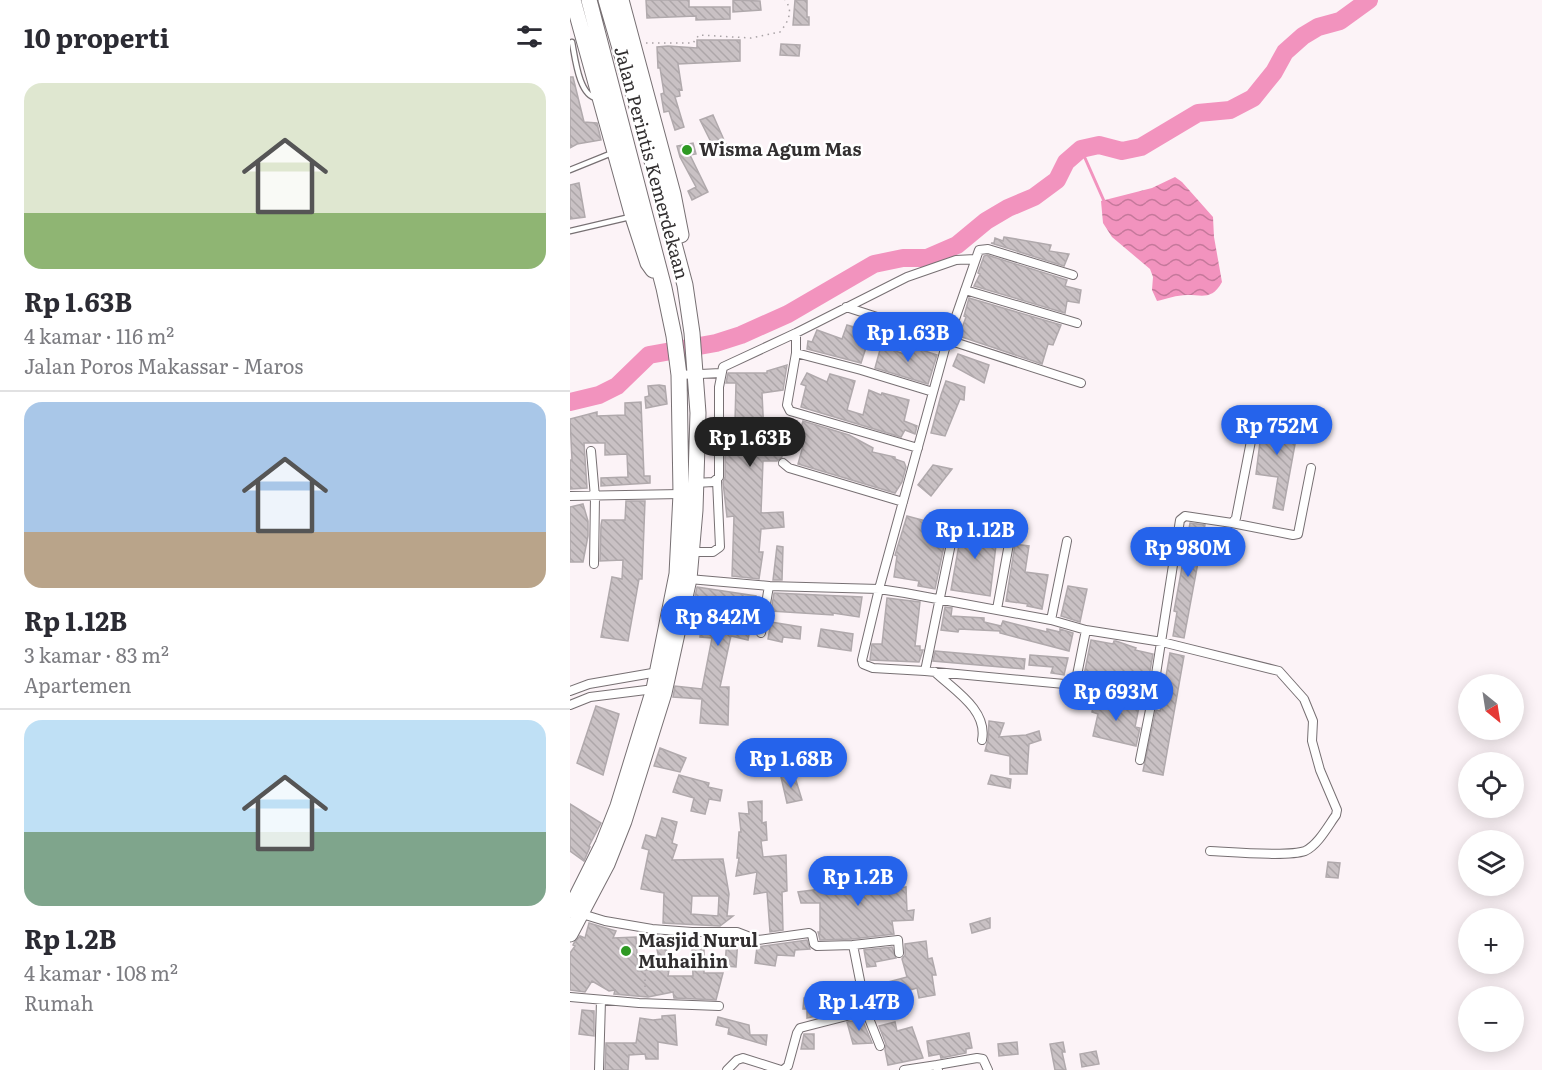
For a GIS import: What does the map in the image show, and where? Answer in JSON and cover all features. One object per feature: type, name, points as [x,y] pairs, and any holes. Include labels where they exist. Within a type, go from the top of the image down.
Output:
[{"type":"highway","points":[[573,0],[575,41],[600,99],[648,263],[664,288]]},
{"type":"highway","name":"Jalan Perintis Kemerdekaan","points":[[576,912],[614,816],[654,689],[677,574],[681,494],[679,375],[674,336],[664,288],[588,0]]},
{"type":"highway","name":"Jalan Perintis Kemerdekaan","points":[[576,912],[607,864],[624,822],[664,693],[689,579],[698,413],[693,333],[685,285],[606,0]]},
{"type":"highway","points":[[621,0],[674,194],[684,256],[685,285]]},
{"type":"highway","points":[[570,934],[576,912]]},
{"type":"street","points":[[1073,276],[984,248],[979,250],[933,392],[862,660],[863,664],[873,668],[930,671],[1075,686],[1152,700]]},
{"type":"street","points":[[692,552],[713,552],[720,547],[717,480],[723,367],[796,333],[888,285],[956,260],[975,260]]},
{"type":"street","points":[[965,290],[1077,323]]},
{"type":"street","points":[[846,306],[1081,383]]},
{"type":"street","points":[[796,333],[796,353],[787,405],[790,411],[918,448]]},
{"type":"street","points":[[796,353],[861,369],[933,392]]},
{"type":"street","points":[[679,375],[721,373]]},
{"type":"street","points":[[1232,523],[1236,518],[1251,441]]},
{"type":"street","points":[[591,451],[595,497],[594,564]]},
{"type":"street","points":[[783,463],[789,468],[903,502]]},
{"type":"street","points":[[1140,760],[1162,642],[1180,520],[1185,516],[1298,534],[1311,468]]},
{"type":"street","points":[[695,483],[717,480]]},
{"type":"street","points":[[570,496],[681,494]]},
{"type":"street","points":[[930,671],[940,599],[955,524]]},
{"type":"street","points":[[997,609],[1011,533]]},
{"type":"street","points":[[1051,620],[1068,541]]},
{"type":"street","points":[[689,579],[769,586],[879,589],[997,609],[1086,630],[1162,642],[1279,671],[1304,699],[1313,721],[1312,741],[1320,770],[1337,810],[1336,815],[1313,845],[1305,850],[1291,853],[1210,851]]},
{"type":"street","points":[[761,633],[769,586]]},
{"type":"street","points":[[1075,686],[1086,630]]},
{"type":"street","points":[[930,671],[975,710],[982,722],[981,740]]},
{"type":"street","points":[[570,691],[589,684],[658,672]]},
{"type":"street","points":[[589,684],[590,697]]},
{"type":"street","points":[[570,705],[590,697],[654,689]]},
{"type":"street","points":[[576,912],[605,921],[652,929],[737,932],[756,940],[809,933],[812,934],[814,944],[817,946],[898,940],[899,953]]},
{"type":"street","points":[[853,945],[866,1011],[880,1046]]},
{"type":"street","points":[[570,998],[719,1006]]},
{"type":"street","points":[[599,1070],[601,1000]]},
{"type":"street","points":[[727,1070],[737,1060],[743,1058],[786,1070],[796,1034],[800,1028],[806,1024],[833,1020],[866,1011]]},
{"type":"street","points":[[904,1070],[937,1067],[977,1058],[982,1059],[988,1070]]},
{"type":"lane","points":[[570,170],[614,152]]},
{"type":"lane","points":[[570,231],[633,217]]},
{"type":"path","points":[[633,43],[690,43],[695,41],[699,35],[751,38],[780,32],[789,19],[790,10],[784,0]]},
{"type":"path","points":[[645,967],[646,1003]]},
{"type":"water","points":[[1175,177],[1213,217],[1222,282],[1211,294],[1175,296],[1157,301],[1152,290],[1153,277],[1150,269],[1112,237],[1103,223],[1101,201],[1152,188]]},
{"type":"building","points":[[646,0],[689,0],[689,7],[730,7],[730,19],[696,20],[696,16],[647,18]]},
{"type":"building","points":[[733,0],[760,1],[761,10],[733,12]]},
{"type":"building","points":[[795,0],[807,0],[809,25],[793,25]]},
{"type":"building","points":[[697,40],[740,40],[740,61],[678,64],[682,90],[679,89],[680,96],[675,97],[684,127],[675,130],[669,111],[664,112],[661,94],[664,93],[660,68],[658,68],[657,47],[697,48]]},
{"type":"building","points":[[781,44],[800,45],[799,56],[780,55]]},
{"type":"building","points":[[570,77],[573,77],[584,122],[597,123],[601,140],[577,144],[570,148]]},
{"type":"building","points":[[713,115],[728,149],[717,154],[700,120]]},
{"type":"building","points":[[693,143],[696,154],[690,155],[708,192],[692,200],[688,191],[696,187],[680,157],[677,146]]},
{"type":"building","points":[[579,183],[585,217],[570,219],[570,185]]},
{"type":"building","points":[[1004,237],[1051,245],[1049,251],[1069,254],[1064,266],[991,243],[994,243],[995,238],[1003,241]]},
{"type":"building","points":[[984,256],[1067,280],[1065,286],[1081,290],[1079,303],[1067,301],[1065,313],[974,286],[980,274],[978,273]]},
{"type":"building","points":[[969,298],[1061,325],[1053,345],[1048,344],[1042,364],[959,336],[966,317],[964,316]]},
{"type":"building","points":[[847,325],[871,332],[861,363],[807,349],[808,341],[812,342],[817,330],[842,339]]},
{"type":"building","points":[[911,345],[937,355],[928,384],[875,368],[881,346],[904,354]]},
{"type":"building","points":[[958,354],[989,365],[984,383],[953,366]]},
{"type":"building","points":[[787,365],[783,390],[762,393],[764,435],[782,437],[782,457],[777,461],[763,461],[761,513],[783,512],[784,527],[761,529],[759,552],[763,552],[759,579],[732,576],[734,516],[727,517],[723,482],[725,477],[725,421],[735,421],[736,383],[726,383],[728,373],[767,373],[767,371]]},
{"type":"building","points":[[807,373],[827,382],[830,374],[855,381],[847,410],[863,415],[869,390],[881,395],[882,393],[909,400],[904,421],[917,426],[915,434],[905,430],[901,437],[801,407],[806,386],[801,384]]},
{"type":"building","points":[[946,381],[965,387],[964,400],[960,399],[945,436],[931,433]]},
{"type":"building","points":[[648,386],[665,386],[667,404],[646,408],[645,397],[649,396]]},
{"type":"building","points":[[641,402],[644,476],[650,476],[650,483],[601,486],[601,478],[628,477],[627,454],[605,455],[605,443],[584,443],[587,488],[570,489],[570,460],[572,460],[570,419],[597,412],[597,416],[625,415],[625,403]]},
{"type":"building","points":[[1263,418],[1298,428],[1283,510],[1273,508],[1278,477],[1256,474]]},
{"type":"building","points":[[803,421],[849,435],[873,448],[872,452],[895,457],[904,462],[906,467],[902,482],[895,493],[798,464],[803,446],[796,444]]},
{"type":"building","points":[[933,465],[952,469],[931,496],[918,485]]},
{"type":"building","points":[[626,501],[645,501],[642,579],[639,579],[628,641],[601,637],[612,577],[622,579],[623,560],[600,561],[601,525],[602,520],[625,520]]},
{"type":"building","points":[[583,504],[588,521],[588,536],[583,562],[570,562],[570,507]]},
{"type":"building","points":[[907,516],[926,521],[924,527],[947,532],[935,589],[918,586],[919,581],[894,577],[897,556],[895,555]]},
{"type":"building","points":[[963,522],[998,528],[990,596],[951,590]]},
{"type":"building","points":[[1190,523],[1205,525],[1184,638],[1173,636],[1177,612],[1174,611]]},
{"type":"building","points":[[1015,544],[1029,546],[1025,572],[1048,575],[1042,609],[1027,606],[1028,604],[1006,601]]},
{"type":"building","points":[[777,546],[783,547],[782,580],[773,580]]},
{"type":"building","points":[[1068,586],[1087,589],[1080,622],[1061,616]]},
{"type":"building","points":[[697,587],[756,596],[748,640],[731,636],[730,640],[720,687],[729,687],[728,725],[700,723],[702,699],[673,697],[675,686],[702,689],[712,638],[700,637],[702,612],[692,610]]},
{"type":"building","points":[[774,593],[862,597],[859,617],[833,613],[833,615],[771,611]]},
{"type":"building","points":[[887,598],[920,602],[915,646],[920,646],[920,650],[923,650],[919,662],[870,660],[872,644],[882,644]]},
{"type":"building","points":[[945,607],[952,608],[951,616],[984,618],[984,622],[1001,626],[1003,621],[1047,632],[1047,629],[1060,632],[1060,629],[1073,633],[1069,651],[1000,633],[1000,631],[941,630]]},
{"type":"building","points":[[771,622],[801,627],[800,639],[783,637],[782,642],[768,639]]},
{"type":"building","points":[[821,629],[853,634],[851,651],[818,646]]},
{"type":"building","points":[[1091,640],[1113,644],[1116,641],[1136,648],[1135,650],[1153,654],[1147,688],[1116,679],[1116,677],[1099,674],[1098,683],[1083,680]]},
{"type":"building","points":[[935,651],[1025,659],[1024,669],[933,661]]},
{"type":"building","points":[[1170,653],[1184,656],[1163,775],[1143,771],[1156,710],[1160,711]]},
{"type":"building","points":[[1030,655],[1068,658],[1064,675],[1051,673],[1053,667],[1029,665]]},
{"type":"building","points":[[1094,699],[1139,707],[1135,727],[1140,728],[1136,746],[1093,736],[1098,714],[1092,712]]},
{"type":"building","points":[[596,706],[619,714],[603,775],[577,763]]},
{"type":"building","points":[[989,721],[1004,723],[999,737],[1026,735],[1039,731],[1041,740],[1029,744],[1027,774],[1010,774],[1010,756],[985,751]]},
{"type":"building","points":[[660,748],[686,758],[680,772],[654,766]]},
{"type":"building","points":[[794,774],[802,800],[787,803],[781,777]]},
{"type":"building","points":[[679,775],[709,783],[708,787],[722,790],[720,801],[709,799],[705,814],[691,811],[694,798],[673,792]]},
{"type":"building","points":[[991,775],[1011,779],[1010,788],[988,784]]},
{"type":"building","points":[[762,801],[762,823],[766,822],[767,840],[761,841],[763,857],[786,855],[787,891],[782,892],[783,930],[770,932],[767,892],[754,894],[757,872],[736,876],[739,832],[741,832],[739,813],[749,814],[748,802]]},
{"type":"building","points":[[570,804],[601,823],[584,861],[570,851]]},
{"type":"building","points":[[662,818],[677,822],[672,843],[677,845],[672,860],[723,859],[729,894],[727,916],[733,916],[720,926],[663,923],[664,893],[641,889],[649,850],[642,848],[646,835],[656,838]],"holes":[[[692,896],[719,896],[718,916],[691,914]]]},
{"type":"building","points":[[1328,862],[1340,863],[1338,878],[1326,877]]},
{"type":"building","points":[[898,867],[900,888],[906,887],[907,911],[914,910],[913,920],[892,921],[894,934],[820,940],[818,932],[820,932],[820,903],[801,903],[798,892],[821,889],[819,878],[825,876],[825,871],[834,869],[835,878],[856,877],[856,892],[884,890],[882,869]]},
{"type":"building","points":[[990,918],[990,928],[972,933],[970,924]]},
{"type":"building","points":[[589,923],[616,931],[613,938],[636,937],[638,971],[654,969],[654,959],[659,958],[655,941],[666,941],[667,957],[671,958],[668,976],[693,976],[692,946],[704,945],[704,973],[723,973],[716,1000],[674,998],[673,992],[648,997],[614,994],[615,990],[609,991],[592,981],[585,992],[570,990],[570,953],[580,936],[585,938]]},
{"type":"building","points":[[727,938],[738,939],[736,967],[725,966]]},
{"type":"building","points":[[807,940],[810,949],[795,950],[794,956],[777,955],[775,966],[755,963],[757,947]]},
{"type":"building","points":[[926,941],[928,959],[932,958],[936,975],[932,975],[935,995],[919,998],[917,988],[900,993],[906,1008],[901,1011],[894,1011],[893,1006],[872,1010],[869,993],[890,988],[888,982],[907,977],[902,959],[905,955],[905,944]]},
{"type":"building","points":[[892,947],[896,958],[875,962],[876,966],[867,967],[864,950]]},
{"type":"building","points":[[804,998],[818,1000],[817,1005],[845,999],[847,1009],[807,1018],[807,1009],[803,1009]]},
{"type":"building","points":[[582,1010],[594,1011],[594,1036],[579,1034]]},
{"type":"building","points":[[675,1015],[677,1045],[658,1042],[658,1059],[646,1059],[645,1054],[629,1055],[628,1070],[605,1070],[606,1043],[636,1043],[640,1018],[653,1020],[662,1019],[662,1016]]},
{"type":"building","points":[[718,1017],[749,1025],[750,1035],[767,1035],[766,1045],[728,1034],[729,1028],[716,1025]]},
{"type":"building","points":[[862,1019],[872,1043],[853,1044],[847,1022]]},
{"type":"building","points":[[895,1022],[897,1031],[912,1027],[923,1058],[888,1065],[886,1044],[879,1026]]},
{"type":"building","points":[[969,1033],[972,1048],[966,1049],[966,1053],[941,1058],[940,1054],[929,1056],[927,1041]]},
{"type":"building","points":[[804,1034],[814,1034],[814,1049],[801,1049]]},
{"type":"building","points":[[1017,1042],[1018,1054],[999,1056],[998,1044]]},
{"type":"building","points":[[1063,1042],[1065,1052],[1062,1052],[1066,1070],[1055,1070],[1050,1044]]},
{"type":"building","points":[[1096,1051],[1099,1064],[1082,1067],[1080,1054]]},
{"type":"waterway","points":[[570,402],[599,395],[617,386],[649,355],[716,343],[741,335],[788,314],[874,264],[903,258],[927,258],[957,245],[986,221],[1034,197],[1057,180],[1066,162],[1081,149],[1099,145],[1122,151],[1141,147],[1198,113],[1230,110],[1253,98],[1274,72],[1285,52],[1303,36],[1318,27],[1340,21],[1369,0]]},
{"type":"waterway","points":[[1081,149],[1104,201]]},
{"type":"place","name":"Wisma Agum Mas","points":[[687,150]]},
{"type":"place","name":"Masjid Nurul Muhaihin","points":[[626,951]]}]
